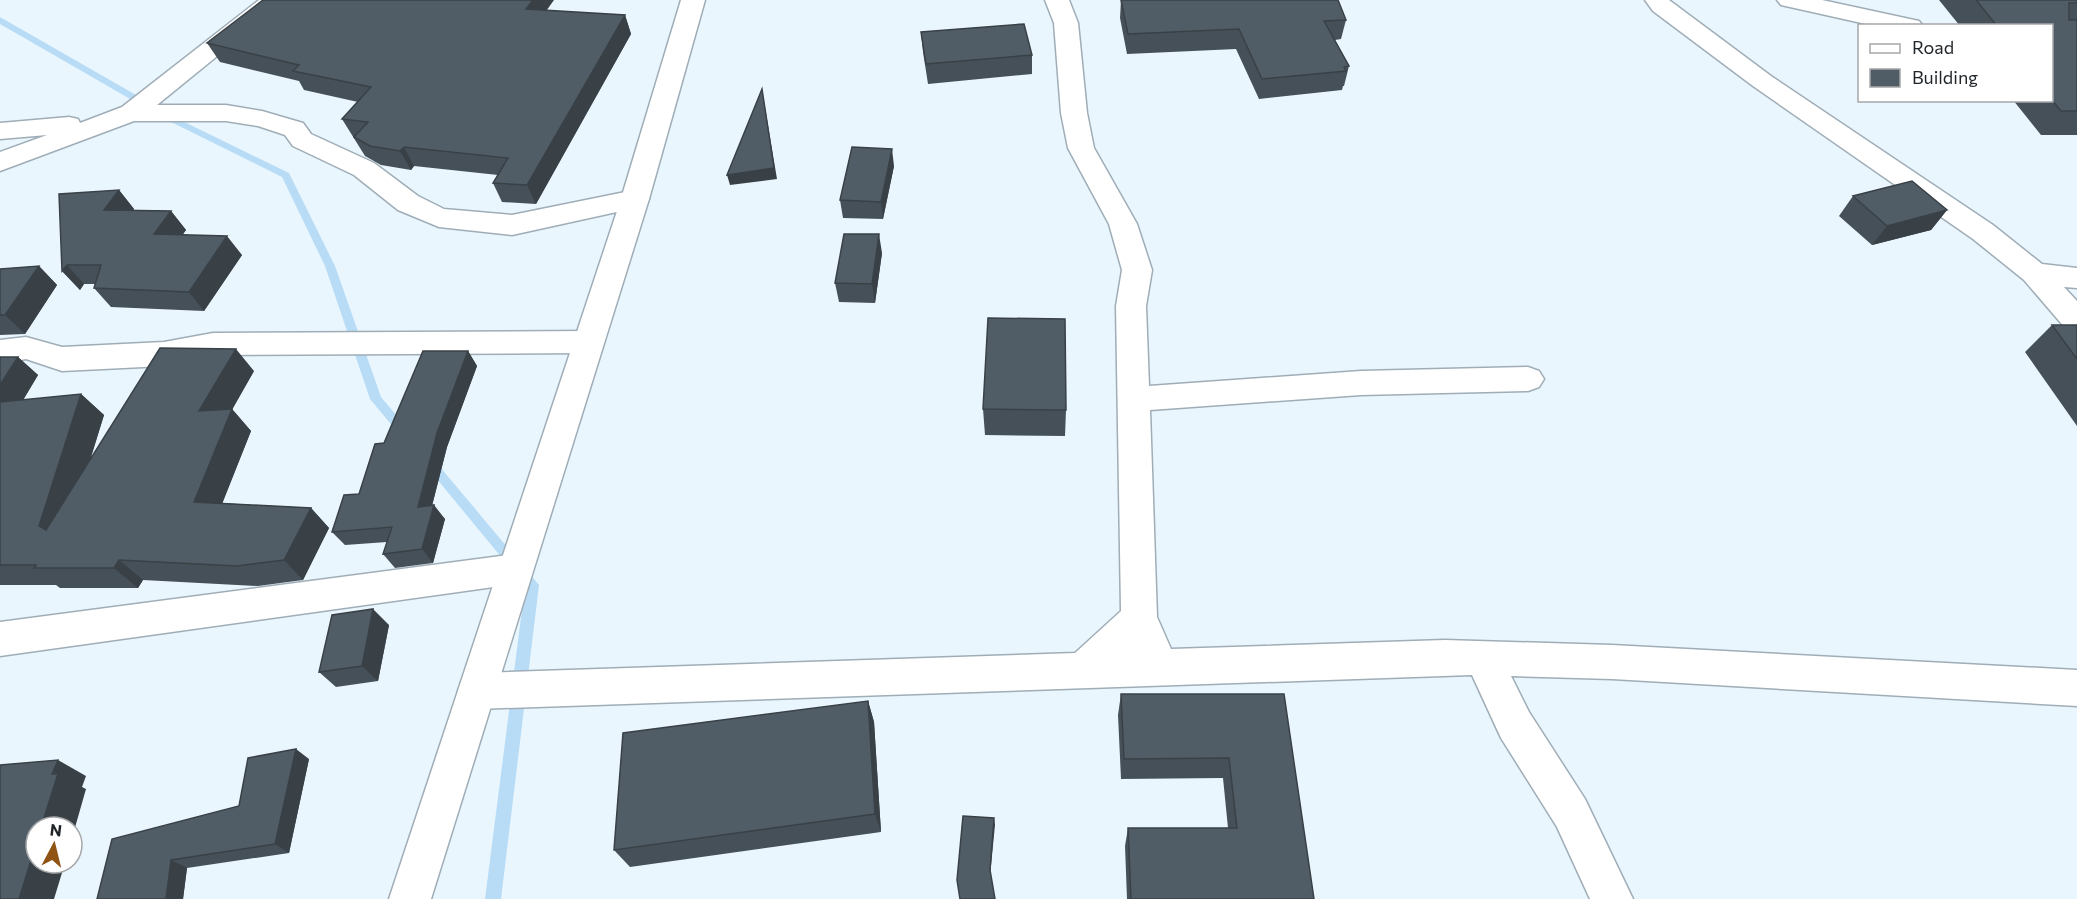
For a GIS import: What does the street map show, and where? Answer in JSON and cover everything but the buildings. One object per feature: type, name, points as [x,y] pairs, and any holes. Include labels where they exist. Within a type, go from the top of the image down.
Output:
[{"type":"street","points":[[0,162],[120,117],[274,0]]},
{"type":"street","points":[[410,899],[635,199],[693,0]]},
{"type":"street","points":[[1057,0],[1066,22],[1074,113],[1081,148],[1123,224],[1137,270],[1131,306],[1139,617],[1160,667]]},
{"type":"street","points":[[1657,0],[1661,6],[1762,81],[1983,232],[2034,273],[2077,321]]},
{"type":"street","points":[[1789,0],[1902,24]]},
{"type":"street","points":[[0,131],[120,117],[226,113],[262,119],[294,129],[302,140],[364,169],[408,203],[439,218],[512,225],[635,199]]},
{"type":"street","points":[[2034,273],[2077,278]]},
{"type":"street","points":[[0,352],[26,348],[62,358],[164,354],[213,344],[589,342]]},
{"type":"street","points":[[1134,399],[1361,383],[1528,379]]},
{"type":"street","points":[[0,639],[515,569]]},
{"type":"street","points":[[1084,669],[1139,617]]},
{"type":"street","points":[[477,691],[1445,657],[1612,662],[2077,688]]},
{"type":"street","points":[[1483,658],[1515,725],[1571,813],[1612,899]]},
{"type":"waterway","points":[[0,20],[147,105]]},
{"type":"waterway","points":[[162,114],[286,175],[330,266],[376,399],[404,432]]},
{"type":"waterway","points":[[431,464],[532,585],[493,899]]}]
